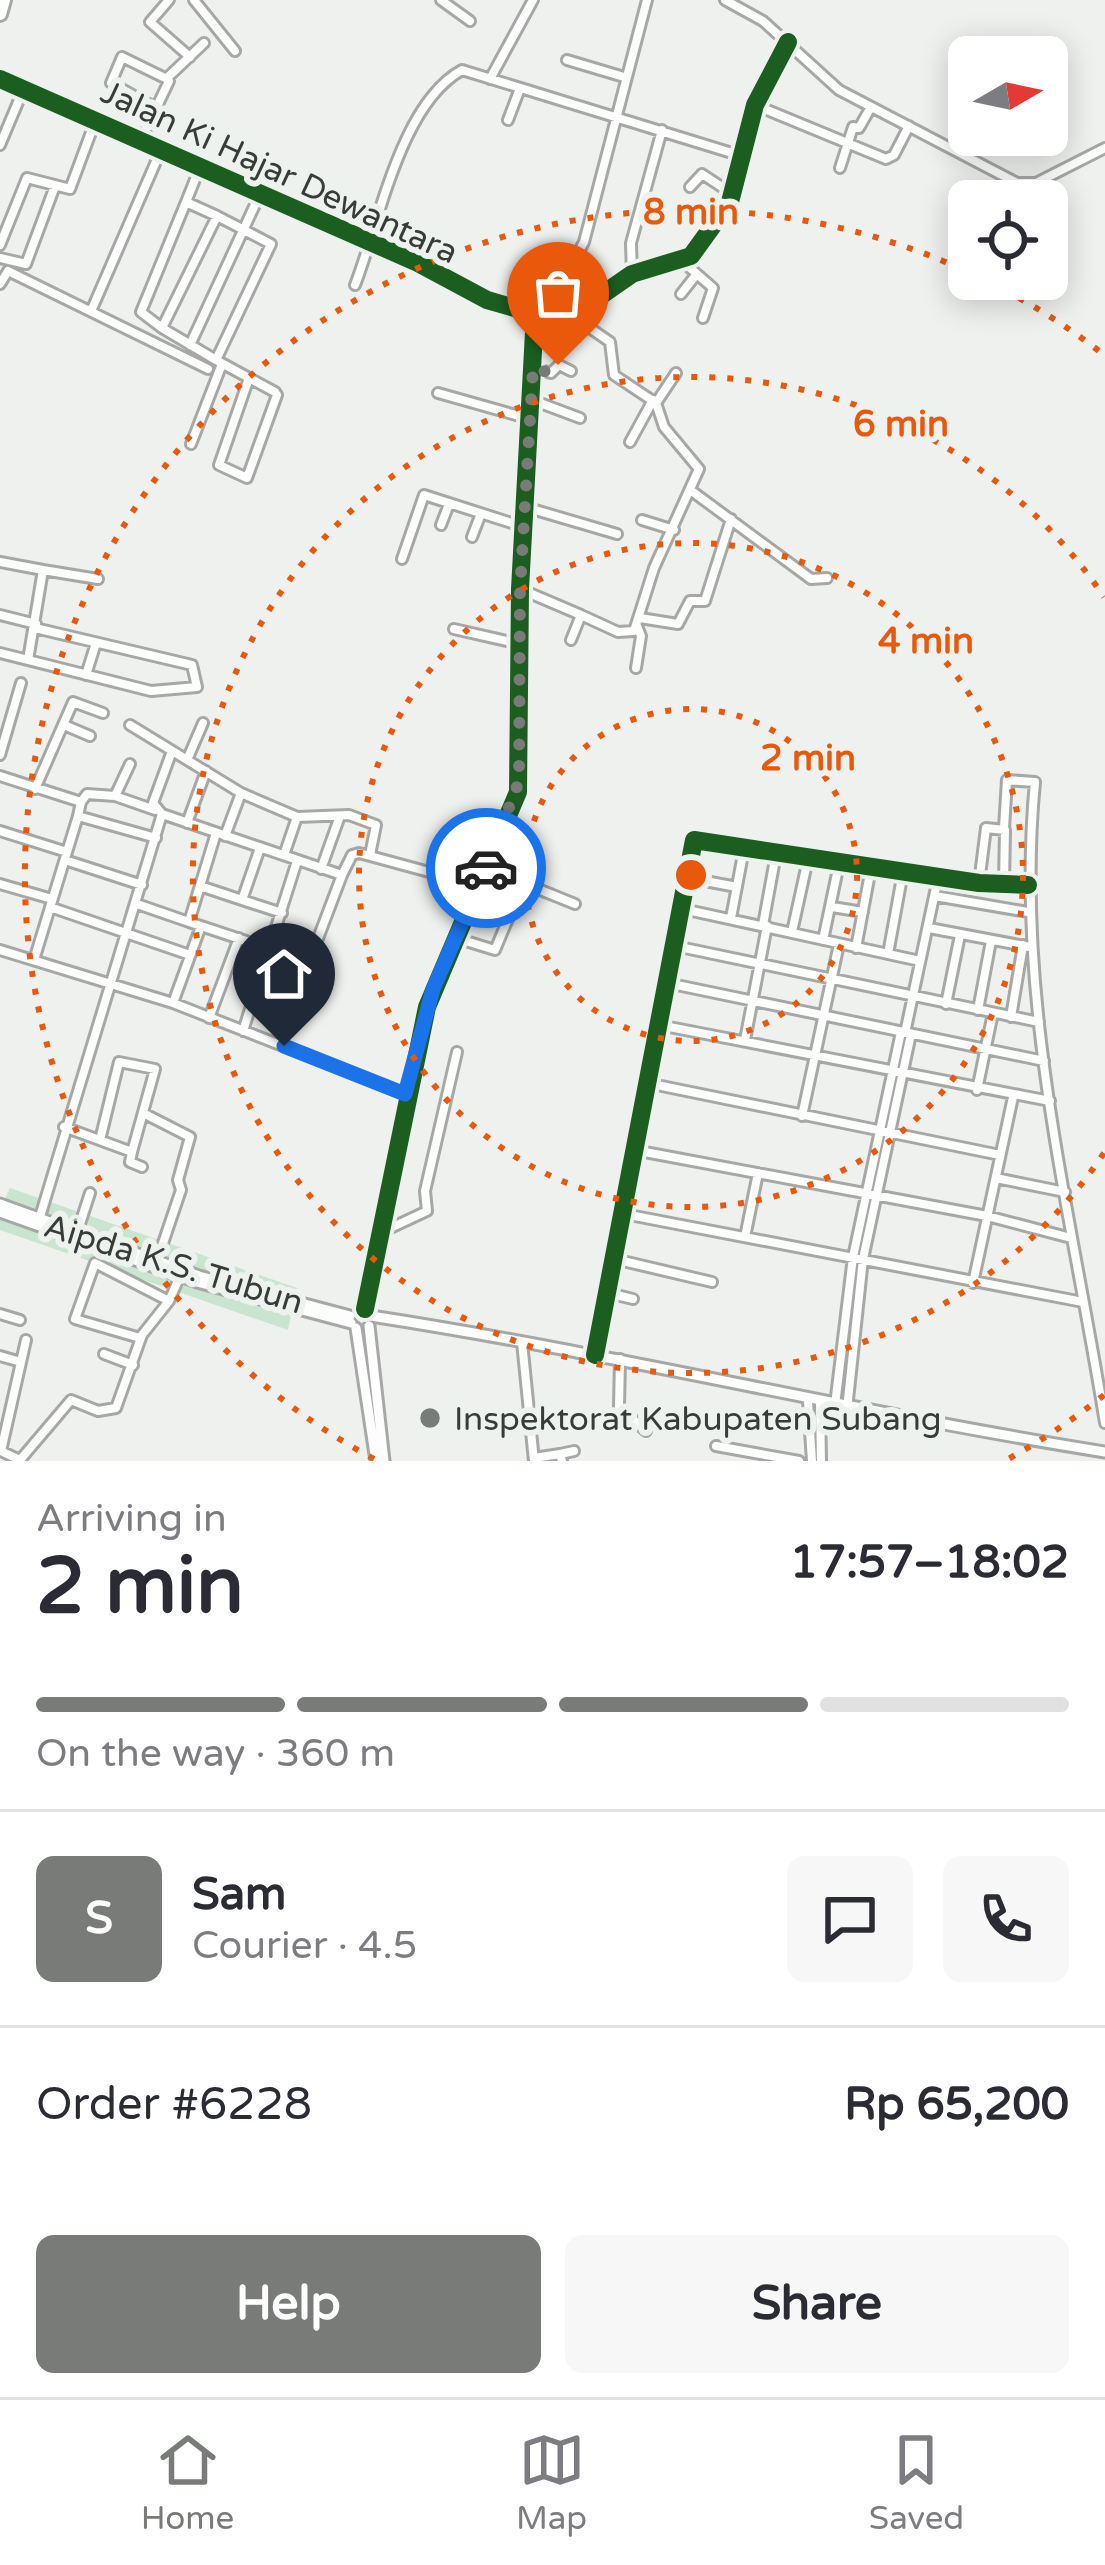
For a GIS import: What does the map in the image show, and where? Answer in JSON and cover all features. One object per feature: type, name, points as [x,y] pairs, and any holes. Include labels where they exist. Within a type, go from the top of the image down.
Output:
[{"type":"main road","points":[[0,14],[4,0]]},
{"type":"street","points":[[169,0],[150,22],[190,57]]},
{"type":"street","points":[[194,0],[235,51]]},
{"type":"street","points":[[441,0],[470,21]]},
{"type":"street","points":[[490,79],[533,0]]},
{"type":"street","points":[[380,1461],[368,1317],[405,1094],[427,1007],[502,833],[519,781],[520,590],[533,368],[541,313],[584,242],[612,119],[647,0]]},
{"type":"street","points":[[725,0],[788,42],[839,90],[1023,184],[1105,148]]},
{"type":"street","points":[[541,313],[593,301],[632,274],[682,261],[706,238],[734,195],[755,105],[788,42]]},
{"type":"street","points":[[142,138],[167,78],[204,43]]},
{"type":"street","points":[[156,108],[110,81],[122,56],[167,78]]},
{"type":"street","points":[[567,60],[624,77]]},
{"type":"street","points":[[355,285],[396,159],[434,100],[462,70],[745,158]]},
{"type":"street","name":"Jalan Ki Hajar Dewantara","points":[[0,79],[97,117],[487,300],[541,313]]},
{"type":"street","points":[[0,145],[24,88]]},
{"type":"street","points":[[508,119],[519,91]]},
{"type":"street","points":[[755,105],[891,158],[909,126]]},
{"type":"street","points":[[840,168],[849,141],[871,107]]},
{"type":"street","points":[[0,245],[27,178],[70,189],[97,117]]},
{"type":"street","points":[[632,274],[631,243],[662,130]]},
{"type":"street","points":[[92,309],[162,148]]},
{"type":"street","points":[[200,167],[140,312],[277,394],[247,478],[219,464],[249,378]]},
{"type":"street","points":[[690,187],[702,174],[734,195]]},
{"type":"street","points":[[0,258],[26,264],[55,186]]},
{"type":"street","points":[[190,345],[260,194]]},
{"type":"street","points":[[186,202],[271,246],[219,362],[191,444]]},
{"type":"street","points":[[162,328],[217,216]]},
{"type":"street","points":[[682,261],[714,292],[704,318]]},
{"type":"street","points":[[0,284],[8,271],[208,369]]},
{"type":"street","points":[[681,295],[696,275]]},
{"type":"street","points":[[520,590],[630,634],[639,622],[654,568],[693,491],[698,466],[664,427],[654,402],[614,375],[610,342],[564,310]]},
{"type":"street","points":[[533,368],[551,373],[559,365],[572,371]]},
{"type":"street","points":[[630,442],[676,373]]},
{"type":"street","points":[[438,393],[530,419]]},
{"type":"street","points":[[532,400],[580,418]]},
{"type":"street","points":[[693,491],[815,581],[826,578]]},
{"type":"street","points":[[402,559],[423,495],[524,527]]},
{"type":"street","points":[[441,525],[449,505]]},
{"type":"street","points":[[525,507],[617,534]]},
{"type":"street","points":[[472,536],[480,516]]},
{"type":"street","points":[[639,622],[682,623],[690,601],[705,602],[731,519]]},
{"type":"street","points":[[642,520],[674,530]]},
{"type":"street","points":[[0,562],[98,579]]},
{"type":"street","points":[[28,660],[43,570]]},
{"type":"street","points":[[0,615],[95,646],[192,665],[197,687],[151,692],[0,653]]},
{"type":"street","points":[[571,640],[581,615]]},
{"type":"street","points":[[636,668],[639,622]]},
{"type":"street","points":[[454,629],[520,644]]},
{"type":"street","points":[[86,675],[95,646]]},
{"type":"street","points":[[0,755],[21,682]]},
{"type":"street","points":[[35,789],[74,701],[103,713]]},
{"type":"street","points":[[188,760],[203,723]]},
{"type":"street","points":[[130,724],[241,793],[297,817],[340,816],[376,825],[370,855]]},
{"type":"street","points":[[64,725],[90,736]]},
{"type":"street","points":[[39,1222],[64,1126],[113,985],[156,838],[172,751]]},
{"type":"street","points":[[115,796],[130,764]]},
{"type":"street","points":[[188,823],[206,771]]},
{"type":"street","points":[[0,776],[81,802]]},
{"type":"street","points":[[1004,883],[1007,780],[1035,782],[1027,946],[1011,1017]]},
{"type":"street","points":[[189,922],[241,793]]},
{"type":"street","points":[[34,960],[87,794],[115,796],[342,875]]},
{"type":"street","points":[[78,816],[156,838]]},
{"type":"street","points":[[321,869],[340,816]]},
{"type":"street","points":[[284,856],[297,817]]},
{"type":"street","points":[[979,883],[982,830],[1004,828]]},
{"type":"street","points":[[0,831],[142,885]]},
{"type":"street","points":[[595,1355],[694,840],[938,878],[1028,885]]},
{"type":"street","points":[[242,901],[260,848]]},
{"type":"street","points":[[731,918],[744,849]]},
{"type":"street","points":[[745,1040],[776,854]]},
{"type":"street","points":[[317,940],[352,855],[370,855],[477,884]]},
{"type":"street","points":[[793,932],[808,859]]},
{"type":"street","points":[[243,1030],[297,861]]},
{"type":"street","points":[[823,940],[839,864]]},
{"type":"street","points":[[486,868],[575,904]]},
{"type":"street","points":[[856,948],[871,868]]},
{"type":"street","points":[[888,954],[903,872]]},
{"type":"street","points":[[689,878],[736,887]]},
{"type":"street","points":[[834,1406],[858,1258],[938,878]]},
{"type":"street","points":[[0,884],[190,955]]},
{"type":"street","points":[[456,938],[495,950],[523,884]]},
{"type":"street","points":[[200,886],[282,913]]},
{"type":"street","points":[[935,896],[1028,912]]},
{"type":"street","points":[[137,904],[270,949]]},
{"type":"street","points":[[832,907],[863,912]]},
{"type":"street","points":[[683,909],[920,961]]},
{"type":"street","points":[[173,1003],[201,926]]},
{"type":"street","points":[[928,928],[1027,946]]},
{"type":"street","points":[[946,1004],[960,935]]},
{"type":"street","points":[[209,1018],[239,938]]},
{"type":"street","points":[[978,1010],[991,941]]},
{"type":"street","points":[[802,1115],[838,944]]},
{"type":"street","points":[[675,946],[1040,1022]]},
{"type":"street","points":[[1027,946],[1071,1238],[1105,1423]]},
{"type":"street","points":[[0,950],[173,1003],[405,1094]]},
{"type":"street","points":[[667,983],[1044,1061]]},
{"type":"street","points":[[976,1090],[993,1013]]},
{"type":"street","points":[[659,1025],[1050,1101]]},
{"type":"street","points":[[382,1232],[427,1211],[425,1191],[457,1052]]},
{"type":"street","points":[[100,1140],[120,1062],[155,1070],[130,1162],[142,1167]]},
{"type":"street","points":[[646,1083],[1000,1155]]},
{"type":"street","points":[[973,1283],[1013,1097]]},
{"type":"street","points":[[146,1114],[190,1139],[178,1180],[181,1190],[157,1262]]},
{"type":"street","points":[[64,1126],[132,1153]]},
{"type":"street","points":[[634,1150],[987,1216],[1071,1238]]},
{"type":"street","points":[[745,1237],[758,1173]]},
{"type":"street","points":[[995,1178],[1065,1192]]},
{"type":"street","points":[[76,1234],[90,1193]]},
{"type":"street","name":"Aipda K.S. Tubun","points":[[0,1208],[352,1323]]},
{"type":"street","name":"Aipda K.S. Tubun","points":[[0,1208],[180,1276],[352,1323]]},
{"type":"street","points":[[619,1213],[1083,1302]]},
{"type":"street","points":[[610,1258],[712,1282]]},
{"type":"street","points":[[848,1409],[858,1258]]},
{"type":"street","points":[[140,1338],[75,1318],[95,1263],[169,1301]]},
{"type":"street","points":[[26,1340],[1,1450],[20,1460],[70,1400],[98,1411],[116,1408],[140,1338],[169,1301],[180,1276]]},
{"type":"street","points":[[604,1292],[633,1299]]},
{"type":"street","points":[[0,1314],[20,1320]]},
{"type":"street","points":[[352,1323],[368,1317]]},
{"type":"street","points":[[352,1323],[368,1317],[522,1342],[848,1409],[1105,1452]]},
{"type":"street","points":[[352,1323],[380,1461]]},
{"type":"street","points":[[522,1342],[534,1460],[574,1451]]},
{"type":"street","points":[[104,1354],[133,1365]]},
{"type":"street","points":[[0,1356],[21,1362]]},
{"type":"street","points":[[620,1360],[620,1407],[646,1431]]},
{"type":"street","points":[[814,1402],[816,1461]]},
{"type":"street","points":[[716,1446],[799,1461]]},
{"type":"green space","points":[[10,1188],[297,1288],[288,1330],[0,1230],[0,1210]]},
{"type":"cycle path","points":[[0,79],[418,263],[487,300],[535,314],[593,301],[632,274],[691,256],[730,202],[755,105],[788,42]]},
{"type":"cycle path","points":[[365,1309],[427,1007],[518,792],[520,589],[535,314]]},
{"type":"cycle path","points":[[595,1355],[694,840],[979,883],[1028,885]]},
{"type":"way so far","points":[[486,868],[514,806],[519,781],[520,590],[533,368],[551,373],[558,365]]},
{"type":"place","name":"Inspektorat Kabupaten Subang","points":[[430,1418]]},
{"type":"route","points":[[284,1046],[405,1094],[433,989],[486,868]]}]
